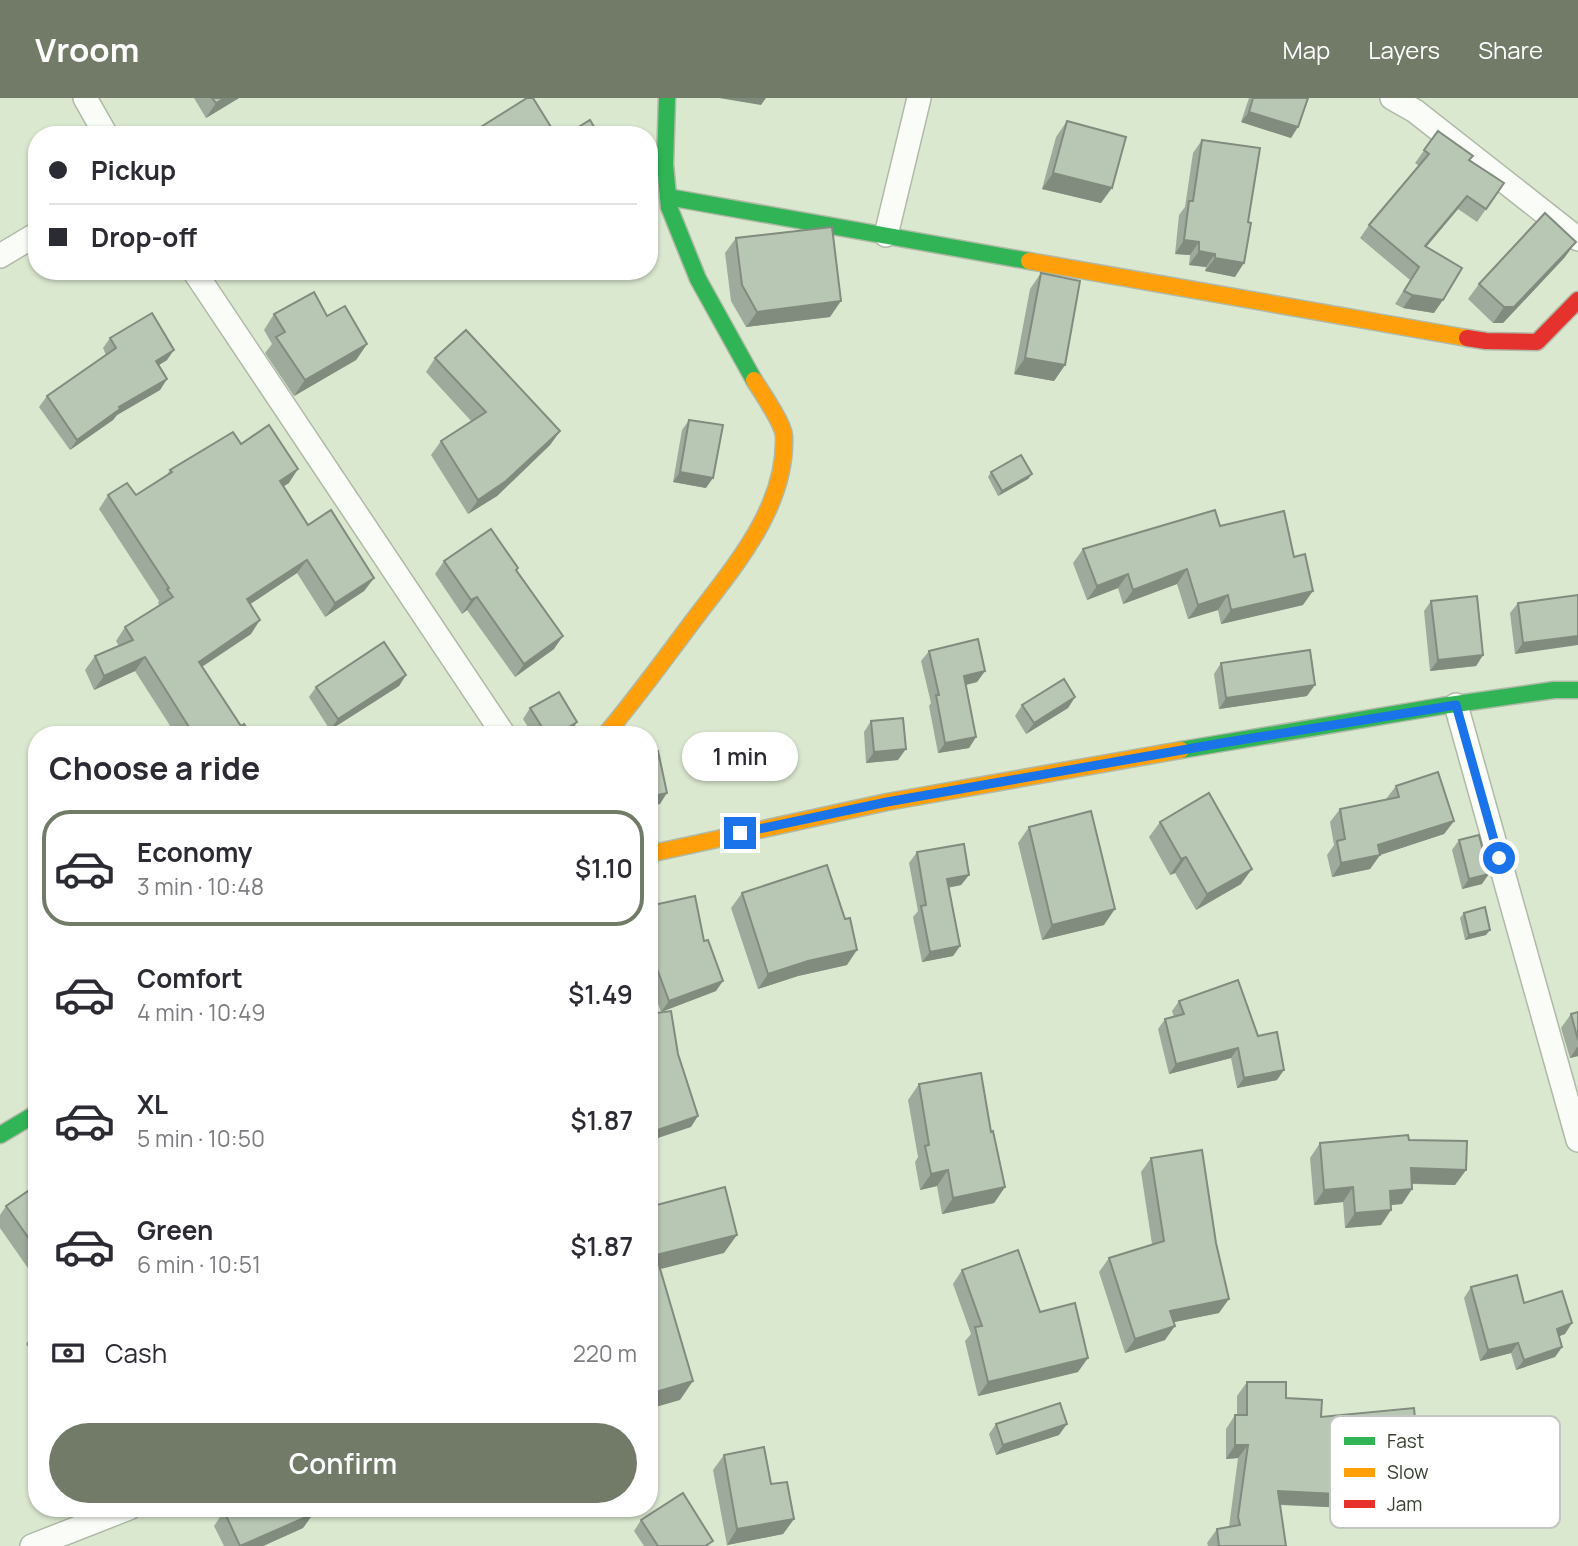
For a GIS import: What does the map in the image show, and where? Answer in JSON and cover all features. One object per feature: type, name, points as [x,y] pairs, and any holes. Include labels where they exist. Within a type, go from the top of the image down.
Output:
[{"type":"street","points":[[85,98],[101,126]]},
{"type":"street","points":[[613,726],[748,548],[774,494],[784,445],[784,433],[698,279],[669,207],[665,164],[667,98]]},
{"type":"street","points":[[886,235],[919,98]]},
{"type":"street","points":[[1392,98],[1415,111],[1578,239]]},
{"type":"street","points":[[668,197],[1486,341],[1537,342],[1578,300]]},
{"type":"street","points":[[0,256],[28,239]]},
{"type":"street","points":[[200,280],[498,726]]},
{"type":"street","points":[[658,852],[887,802],[1456,705],[1554,690],[1578,690]]},
{"type":"street","points":[[1456,705],[1578,1140]]},
{"type":"street","points":[[0,1135],[28,1118]]},
{"type":"street","points":[[32,1546],[107,1517]]},
{"type":"building","points":[[212,98],[225,98],[216,103]]},
{"type":"building","points":[[527,98],[533,98],[550,126],[482,126]]},
{"type":"building","points":[[1253,98],[1308,98],[1298,127],[1249,112]]},
{"type":"building","points":[[590,120],[594,126],[580,126]]},
{"type":"building","points":[[1067,121],[1126,137],[1112,188],[1053,173]]},
{"type":"building","points":[[1438,131],[1473,156],[1469,160],[1504,183],[1486,209],[1467,196],[1425,246],[1462,268],[1443,300],[1404,291],[1419,267],[1369,225],[1429,154],[1424,150]]},
{"type":"building","points":[[1202,140],[1260,148],[1244,263],[1215,258],[1215,254],[1199,251],[1199,242],[1184,240]]},
{"type":"building","points":[[1545,213],[1576,242],[1514,307],[1504,307],[1479,284]]},
{"type":"building","points":[[832,227],[841,301],[757,312],[742,285],[736,238]]},
{"type":"building","points":[[1041,273],[1080,281],[1065,365],[1025,358]]},
{"type":"building","points":[[314,292],[327,316],[345,306],[367,344],[305,380],[276,337],[285,332],[274,314]]},
{"type":"building","points":[[152,313],[174,350],[156,361],[167,379],[119,407],[120,409],[77,440],[47,396],[116,348],[110,338]]},
{"type":"building","points":[[466,330],[560,431],[506,481],[478,500],[441,441],[486,412],[435,358]]},
{"type":"building","points":[[689,420],[723,425],[713,478],[680,472]]},
{"type":"building","points":[[269,425],[298,469],[280,481],[308,525],[331,510],[374,578],[335,603],[307,560],[247,599],[260,620],[199,662],[241,726],[188,726],[145,657],[104,676],[95,656],[133,640],[125,627],[173,597],[108,495],[127,483],[136,495],[172,472],[170,470],[233,432],[241,444]]},
{"type":"building","points":[[1021,455],[1032,474],[1002,491],[991,472]]},
{"type":"building","points":[[1215,510],[1220,526],[1284,511],[1294,557],[1305,554],[1313,591],[1231,610],[1228,595],[1198,605],[1187,569],[1133,590],[1128,574],[1097,586],[1083,549]]},
{"type":"building","points":[[491,529],[518,568],[516,570],[563,636],[524,664],[477,597],[471,600],[444,561]]},
{"type":"building","points":[[1578,595],[1578,636],[1523,643],[1518,603]]},
{"type":"building","points":[[1477,596],[1483,655],[1438,660],[1431,601]]},
{"type":"building","points":[[978,639],[985,671],[964,676],[976,737],[945,743],[936,695],[939,695],[929,651]]},
{"type":"building","points":[[384,642],[406,675],[338,719],[316,687]]},
{"type":"building","points":[[1310,650],[1315,685],[1226,698],[1221,663]]},
{"type":"building","points":[[1064,679],[1075,697],[1034,723],[1022,705]]},
{"type":"building","points":[[559,692],[577,722],[571,726],[541,726],[530,708]]},
{"type":"building","points":[[903,718],[906,749],[874,752],[871,721]]},
{"type":"building","points":[[658,751],[667,793],[658,795]]},
{"type":"building","points":[[1438,772],[1454,821],[1378,845],[1380,855],[1341,863],[1337,841],[1345,839],[1340,809],[1399,797],[1396,786]]},
{"type":"building","points":[[1209,793],[1252,869],[1207,894],[1186,857],[1181,859],[1160,822]]},
{"type":"building","points":[[1091,811],[1115,909],[1052,925],[1029,827]]},
{"type":"building","points":[[1479,835],[1489,874],[1469,879],[1459,840]]},
{"type":"building","points":[[964,844],[969,875],[947,879],[960,946],[930,952],[921,906],[926,905],[917,852]]},
{"type":"building","points":[[827,865],[845,919],[850,918],[857,950],[808,961],[768,974],[742,893]]},
{"type":"building","points":[[695,896],[704,941],[708,940],[723,981],[669,1001],[658,971],[658,904]]},
{"type":"building","points":[[1485,907],[1490,930],[1469,935],[1464,913]]},
{"type":"building","points":[[1238,980],[1258,1036],[1277,1032],[1284,1070],[1244,1078],[1238,1048],[1176,1064],[1165,1019],[1184,1014],[1179,1001]]},
{"type":"building","points":[[671,1011],[678,1054],[698,1116],[658,1130],[658,1013]]},
{"type":"building","points":[[1578,1012],[1578,1040],[1571,1014]]},
{"type":"building","points":[[981,1073],[991,1132],[993,1131],[1005,1187],[953,1198],[948,1170],[931,1174],[925,1146],[929,1145],[919,1084]]},
{"type":"building","points":[[1408,1135],[1409,1140],[1467,1141],[1466,1170],[1411,1168],[1412,1189],[1390,1191],[1391,1210],[1355,1213],[1353,1187],[1324,1190],[1320,1143]]},
{"type":"building","points":[[1202,1150],[1216,1243],[1229,1299],[1170,1311],[1175,1326],[1135,1339],[1109,1258],[1164,1241],[1151,1158]]},
{"type":"building","points":[[725,1187],[737,1235],[658,1255],[658,1205]]},
{"type":"building","points":[[28,1191],[28,1237],[6,1206]]},
{"type":"building","points":[[1018,1250],[1040,1312],[1075,1303],[1088,1358],[988,1382],[975,1327],[982,1326],[962,1270]]},
{"type":"building","points":[[658,1262],[693,1381],[658,1391]]},
{"type":"building","points":[[1517,1275],[1524,1303],[1562,1291],[1572,1323],[1557,1329],[1562,1347],[1524,1360],[1518,1343],[1488,1350],[1471,1287]]},
{"type":"building","points":[[1247,1382],[1286,1382],[1286,1398],[1322,1400],[1321,1417],[1330,1416],[1330,1494],[1278,1491],[1286,1546],[1219,1546],[1217,1529],[1240,1525],[1238,1517],[1248,1445],[1235,1445],[1235,1415],[1247,1415]]},
{"type":"building","points":[[1060,1403],[1067,1424],[1003,1445],[996,1424]]},
{"type":"building","points":[[1414,1408],[1415,1416],[1331,1416]]},
{"type":"building","points":[[764,1447],[771,1484],[787,1482],[794,1519],[737,1529],[724,1455]]},
{"type":"building","points":[[683,1493],[713,1541],[705,1546],[658,1546],[641,1520],[646,1517],[658,1517],[658,1509]]},
{"type":"building","points":[[227,1517],[306,1517],[240,1546]]},
{"type":"traffic: fast","points":[[667,98],[665,164],[669,207],[698,279],[754,380]]},
{"type":"traffic: fast","points":[[668,197],[1029,261]]},
{"type":"traffic: fast","points":[[1181,750],[1442,706],[1554,690],[1578,690]]},
{"type":"traffic: fast","points":[[0,1135],[28,1118]]},
{"type":"traffic: slow","points":[[1029,261],[1467,338]]},
{"type":"traffic: slow","points":[[612,726],[752,540],[776,490],[782,464],[783,430],[754,380]]},
{"type":"traffic: slow","points":[[658,852],[887,802],[1181,750]]},
{"type":"traffic: jam","points":[[1467,338],[1537,342],[1578,300]]},
{"type":"route","points":[[740,833],[887,802],[1456,705],[1499,858]]}]
